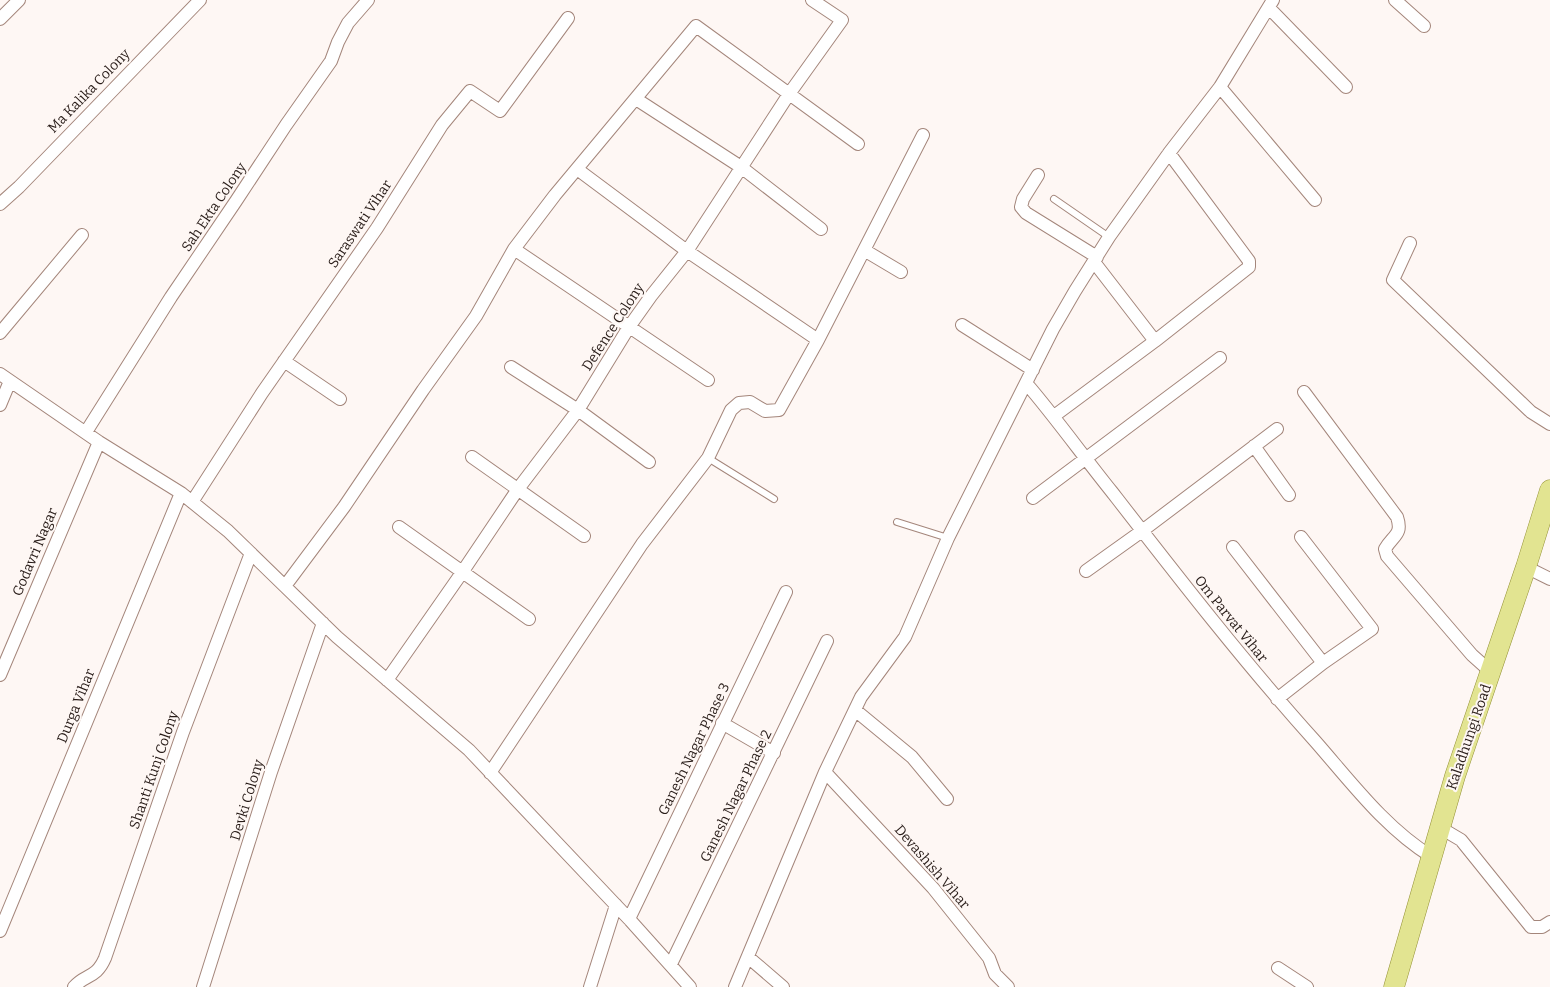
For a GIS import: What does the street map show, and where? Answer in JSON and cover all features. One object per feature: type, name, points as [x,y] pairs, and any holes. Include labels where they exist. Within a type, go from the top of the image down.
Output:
[{"type":"main road","name":"Kaladhungi Road","points":[[1394,987],[1455,776],[1550,490]]},
{"type":"street","points":[[0,19],[19,0]]},
{"type":"street","name":"Ma Kalika Colony","points":[[0,204],[200,0]]},
{"type":"street","name":"Sah Ekta Colony","points":[[86,432],[171,298],[331,61],[348,23],[368,0]]},
{"type":"street","name":"Defence Colony","points":[[387,680],[518,489],[578,410],[629,328],[651,296],[687,251],[789,94],[842,20],[812,0]]},
{"type":"street","points":[[1395,0],[1424,26]]},
{"type":"street","points":[[735,987],[825,772],[861,697],[906,637],[948,538],[1026,383],[1075,291],[1109,237],[1169,153],[1220,88],[1271,4],[1346,87]]},
{"type":"street","name":"Saraswati Vihar","points":[[192,502],[262,393],[377,228],[442,125],[470,91],[500,112],[568,18]]},
{"type":"street","points":[[285,586],[344,507],[476,316],[514,249],[577,169],[696,26],[858,144]]},
{"type":"street","points":[[1220,88],[1315,200]]},
{"type":"street","points":[[636,99],[741,167],[821,229]]},
{"type":"street","points":[[490,773],[642,544],[708,458],[731,410],[739,403],[750,402],[765,411],[779,410],[818,340],[923,135]]},
{"type":"street","points":[[1054,416],[1155,341],[1249,267],[1249,261],[1169,153]]},
{"type":"street","points":[[577,169],[687,251],[818,340]]},
{"type":"street","points":[[1038,175],[1023,199],[1021,207],[1026,213],[1095,259],[1155,341]]},
{"type":"street","points":[[0,333],[82,235]]},
{"type":"street","points":[[1410,243],[1393,280],[1531,412],[1550,424]]},
{"type":"street","points":[[514,249],[708,380]]},
{"type":"street","points":[[864,250],[902,272]]},
{"type":"street","points":[[962,325],[1033,370]]},
{"type":"street","points":[[1033,498],[1220,358]]},
{"type":"street","points":[[284,361],[340,399]]},
{"type":"street","points":[[511,367],[578,410],[649,462]]},
{"type":"street","points":[[0,405],[5,378],[99,442],[181,493],[228,531],[323,623],[469,750],[629,918],[690,987]]},
{"type":"street","name":"Om Parvat Vihar","points":[[1026,383],[1054,416],[1085,459],[1228,641],[1277,699],[1370,803],[1411,844],[1432,857]]},
{"type":"street","points":[[1304,392],[1397,517],[1400,526],[1398,533],[1385,549],[1387,556],[1472,655],[1491,672]]},
{"type":"street","points":[[1086,571],[1277,430]]},
{"type":"street","name":"Godavri Nagar","points":[[0,675],[99,442]]},
{"type":"street","points":[[1254,446],[1289,495]]},
{"type":"street","points":[[472,457],[584,536]]},
{"type":"street","name":"Durga Vihar","points":[[0,931],[181,493]]},
{"type":"street","points":[[399,528],[529,619]]},
{"type":"street","points":[[1277,699],[1323,663],[1372,629],[1301,537]]},
{"type":"street","points":[[1232,547],[1323,663]]},
{"type":"street","name":"Shanti Kunj Colony","points":[[74,987],[96,973],[105,958],[183,732],[251,553]]},
{"type":"street","points":[[1526,567],[1550,580]]},
{"type":"street","name":"Ganesh Nagar Phase 3","points":[[629,918],[786,592]]},
{"type":"street","name":"Devki Colony","points":[[204,987],[271,772],[323,623]]},
{"type":"street","name":"Ganesh Nagar Phase 2","points":[[671,964],[827,641]]},
{"type":"street","points":[[855,710],[912,757],[947,799]]},
{"type":"street","points":[[722,723],[774,753]]},
{"type":"street","name":"Devashish Vihar","points":[[825,772],[933,888],[989,958],[995,974],[1008,987]]},
{"type":"street","points":[[1439,827],[1461,840],[1530,927],[1542,927],[1550,922]]},
{"type":"street","points":[[590,987],[616,906]]},
{"type":"street","points":[[748,957],[783,987]]},
{"type":"street","points":[[1278,968],[1307,987]]},
{"type":"lane","points":[[1054,199],[1109,237]]},
{"type":"lane","points":[[708,458],[774,500]]},
{"type":"lane","points":[[897,522],[948,538]]}]
